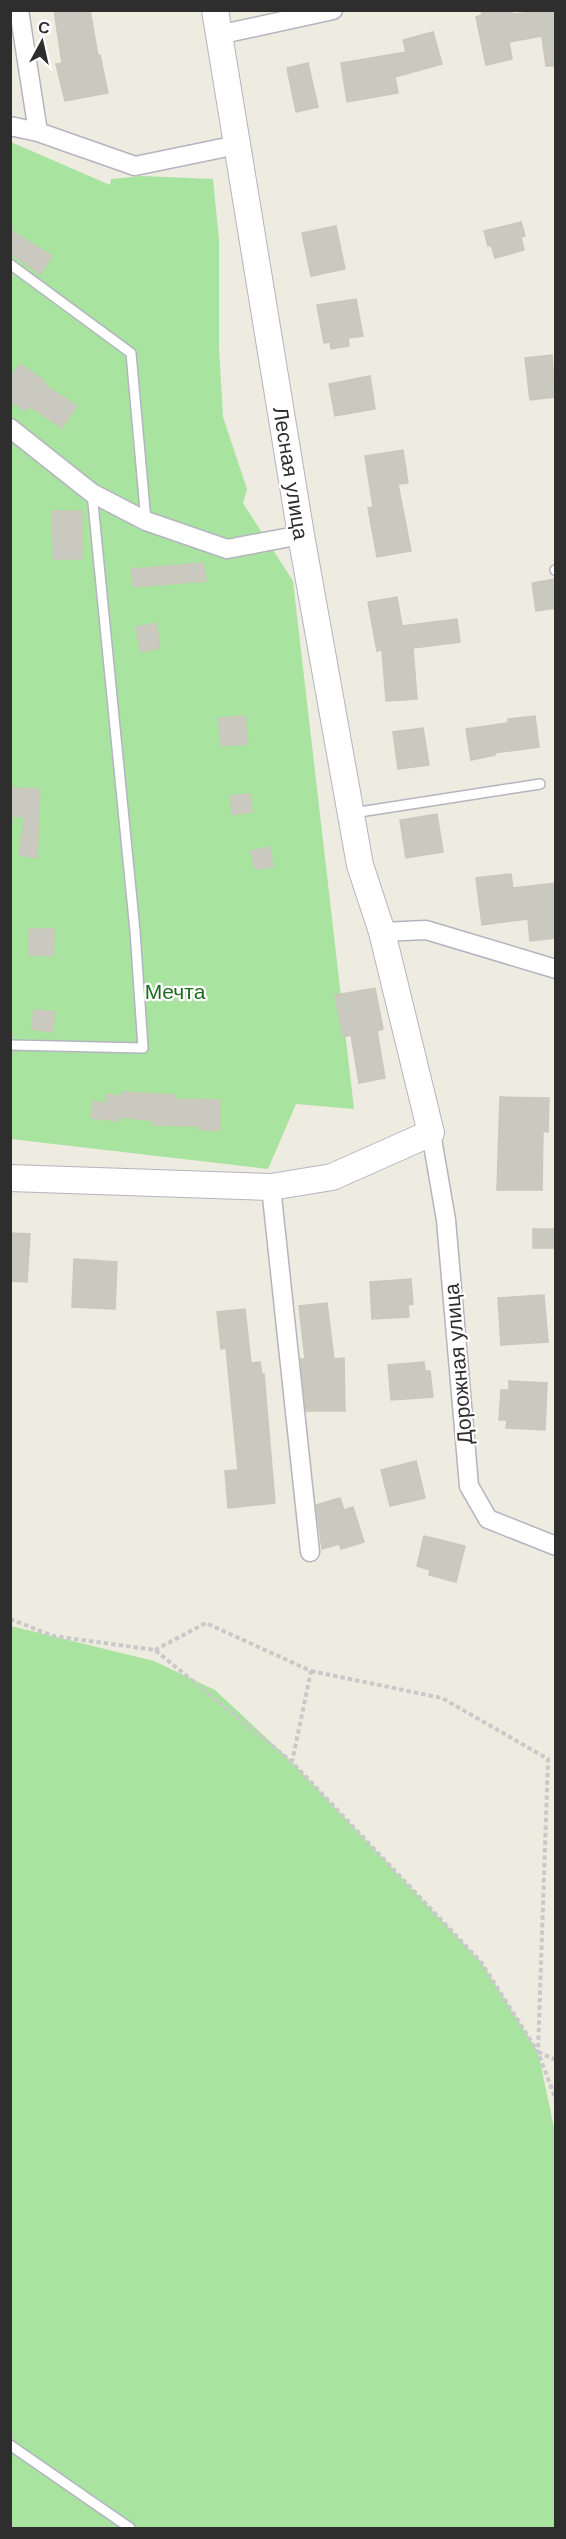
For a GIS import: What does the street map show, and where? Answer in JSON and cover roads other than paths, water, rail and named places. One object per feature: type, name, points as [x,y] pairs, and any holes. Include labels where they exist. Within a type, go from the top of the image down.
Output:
[{"type":"street","points":[[19,10],[38,132]]},
{"type":"street","points":[[216,23],[333,10]]},
{"type":"street","name":"Лесная улица","points":[[216,23],[301,535],[360,865],[382,932],[431,1133]]},
{"type":"street","points":[[10,126],[38,132],[135,166],[237,145]]},
{"type":"street","points":[[10,428],[92,493],[146,521],[227,549],[301,535]]},
{"type":"street","points":[[382,932],[426,930],[555,969]]},
{"type":"street","points":[[10,1178],[271,1187],[333,1177],[431,1133]]},
{"type":"street","name":"Дорожная улица","points":[[431,1133],[446,1220],[469,1486],[488,1520],[555,1546]]},
{"type":"street","points":[[271,1187],[310,1552]]},
{"type":"lane","points":[[10,264],[131,353],[146,521]]},
{"type":"lane","points":[[10,1045],[143,1048],[134,920],[92,493]]},
{"type":"lane","points":[[351,814],[540,784]]},
{"type":"lane","points":[[10,2445],[130,2529]]},
{"type":"park label","name":"Мечта","points":[[175,991]]}]
